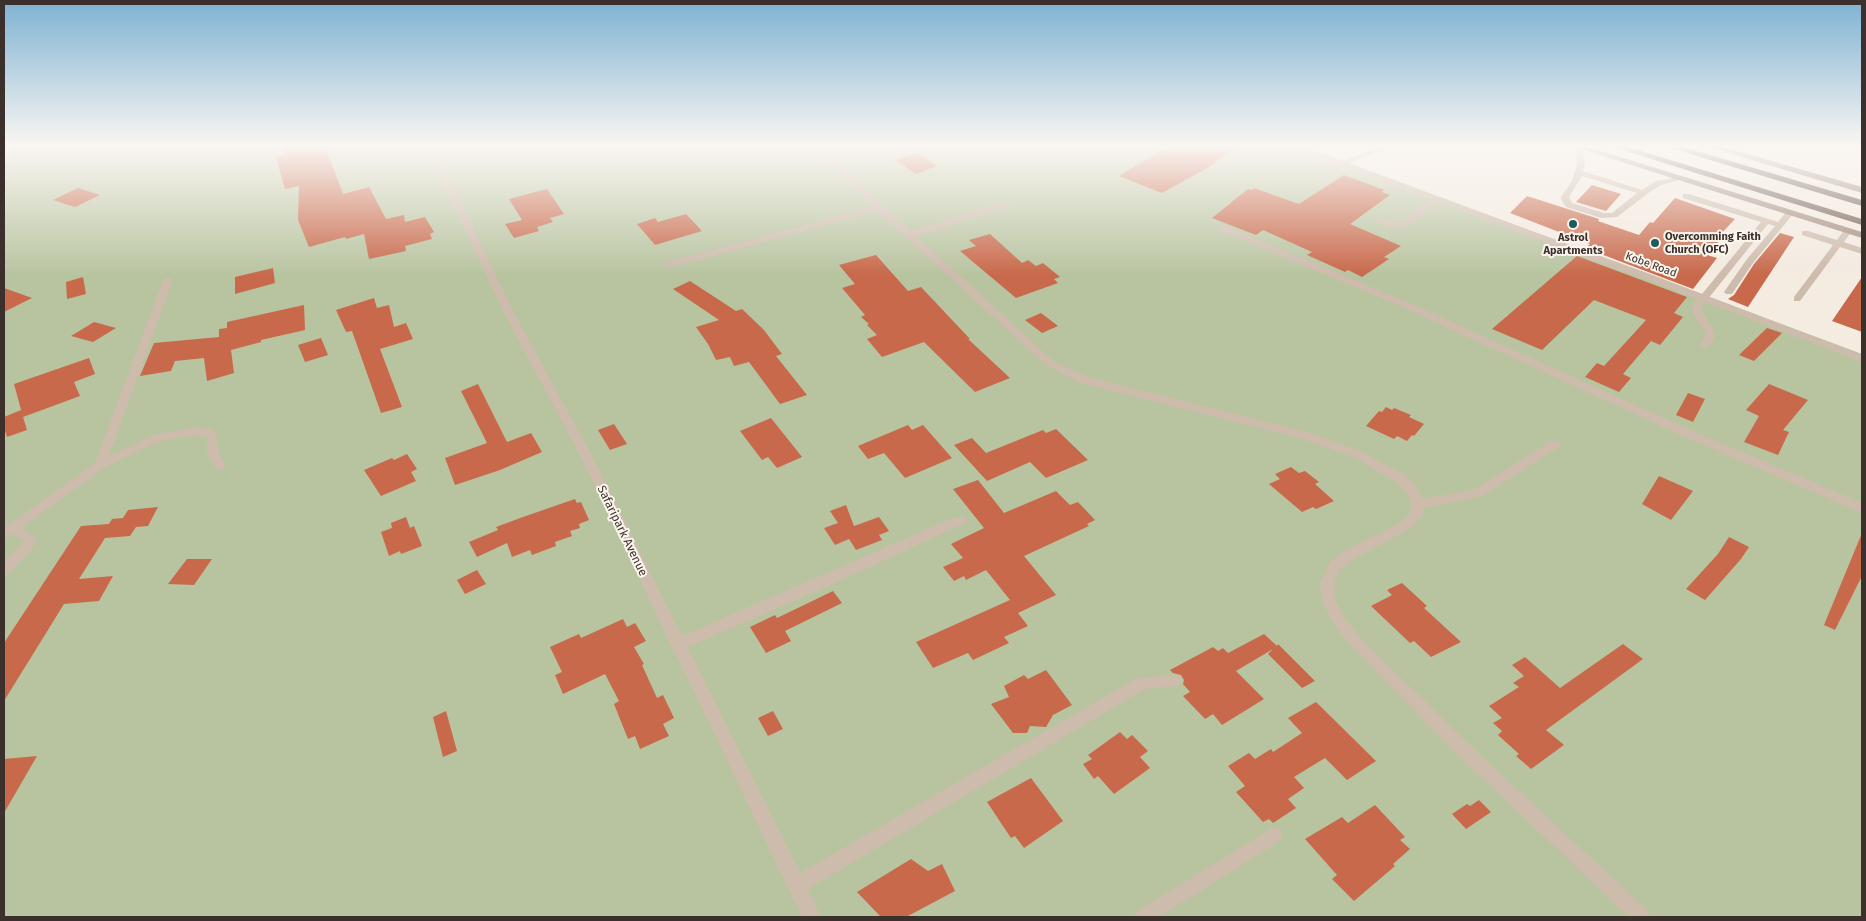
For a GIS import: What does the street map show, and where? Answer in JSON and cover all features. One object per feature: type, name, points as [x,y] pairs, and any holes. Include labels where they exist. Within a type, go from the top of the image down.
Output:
[{"type":"highway","points":[[1754,189],[1862,222]]},
{"type":"highway","points":[[1814,189],[1862,203]]},
{"type":"main road","points":[[1712,189],[1862,235]]},
{"type":"street","name":"Safaripark Avenue","points":[[450,189],[497,289],[590,463],[677,645],[812,917]]},
{"type":"street","points":[[859,189],[1051,364],[1085,380],[1307,436],[1359,455],[1403,480],[1414,492],[1418,504],[1415,516],[1408,524],[1350,555],[1335,566],[1327,583],[1329,602],[1341,624],[1359,645],[1468,754],[1642,917]]},
{"type":"street","name":"Kobe Road","points":[[1406,189],[1862,359]]},
{"type":"street","points":[[908,234],[1009,203]]},
{"type":"street","points":[[668,265],[878,208]]},
{"type":"street","points":[[1222,228],[1404,304],[1682,431],[1862,508]]},
{"type":"street","points":[[1418,504],[1478,494],[1555,444]]},
{"type":"street","points":[[677,645],[828,580],[960,520]]},
{"type":"street","points":[[797,886],[1142,683],[1174,681]]},
{"type":"street","points":[[1143,917],[1274,835]]},
{"type":"lane","points":[[1570,189],[1565,196],[1566,201],[1570,205],[1604,216],[1614,215],[1641,192],[1647,189]]},
{"type":"lane","points":[[1631,189],[1641,192]]},
{"type":"lane","points":[[1686,196],[1780,225]]},
{"type":"lane","points":[[1377,221],[1392,225],[1403,225],[1436,200]]},
{"type":"lane","points":[[1729,292],[1750,261],[1790,213]]},
{"type":"lane","points":[[1705,345],[1711,334],[1697,311],[1698,305],[1705,299],[1766,221]]},
{"type":"lane","points":[[1797,299],[1848,231]]},
{"type":"lane","points":[[1805,233],[1862,251]]},
{"type":"lane","points":[[100,465],[168,280]]},
{"type":"lane","points":[[8,531],[100,465],[143,443],[158,438],[197,431],[208,432],[212,436],[213,453],[220,466]]},
{"type":"lane","points":[[4,571],[26,550],[31,540],[8,531]]},
{"type":"green space","points":[[4,189],[1419,189],[1862,354],[1862,917],[4,917]]},
{"type":"building","points":[[76,189],[100,195],[75,207],[53,200]]},
{"type":"building","points":[[299,189],[341,189],[343,194],[362,189],[370,189],[386,219],[404,215],[405,222],[425,217],[434,232],[430,234],[432,239],[405,246],[406,251],[369,259],[364,234],[309,247],[298,220]]},
{"type":"building","points":[[547,189],[564,214],[550,218],[553,222],[537,227],[539,231],[514,238],[505,224],[522,220],[509,199]]},
{"type":"building","points":[[1152,189],[1169,189],[1162,193]]},
{"type":"building","points":[[1248,189],[1257,189],[1299,204],[1322,189],[1384,190],[1382,192],[1390,195],[1350,224],[1401,246],[1384,257],[1389,259],[1362,277],[1348,270],[1345,272],[1307,255],[1312,252],[1263,230],[1256,235],[1212,218]]},
{"type":"building","points":[[1588,189],[1605,189],[1621,194],[1606,211],[1576,202]]},
{"type":"building","points":[[1527,196],[1599,219],[1598,221],[1639,235],[1650,222],[1653,223],[1675,198],[1735,219],[1716,239],[1720,240],[1707,255],[1717,258],[1693,289],[1585,248],[1590,244],[1510,213]]},
{"type":"building","points":[[686,214],[702,231],[655,245],[637,224],[655,218],[658,222]]},
{"type":"building","points":[[1780,233],[1794,237],[1748,307],[1728,299],[1734,295],[1754,264]]},
{"type":"building","points":[[990,234],[1022,263],[1028,260],[1036,266],[1043,263],[1060,277],[1054,279],[1058,283],[1016,298],[960,251],[976,246],[969,240]]},
{"type":"building","points":[[876,255],[908,291],[921,287],[970,339],[968,339],[1010,378],[975,392],[924,342],[882,357],[867,339],[877,335],[861,317],[865,315],[842,288],[855,284],[839,265]]},
{"type":"building","points":[[1577,256],[1687,297],[1674,313],[1683,317],[1660,345],[1651,341],[1623,374],[1631,378],[1619,392],[1585,377],[1597,363],[1604,366],[1646,320],[1594,300],[1542,350],[1492,329]]},
{"type":"building","points":[[273,268],[275,283],[235,294],[235,277]]},
{"type":"building","points":[[83,277],[86,294],[67,299],[66,282]]},
{"type":"building","points":[[1862,277],[1862,332],[1832,321]]},
{"type":"building","points":[[690,281],[736,311],[742,309],[764,330],[782,354],[776,356],[807,395],[780,404],[749,362],[734,366],[730,357],[716,360],[696,327],[719,320],[673,289]]},
{"type":"building","points":[[4,288],[32,298],[4,312]]},
{"type":"building","points":[[374,298],[377,308],[389,305],[394,327],[406,323],[413,339],[380,349],[402,407],[381,413],[352,331],[346,332],[336,310]]},
{"type":"building","points":[[304,305],[305,330],[261,340],[261,342],[231,350],[234,373],[207,381],[204,358],[175,361],[171,371],[140,376],[154,343],[219,337],[219,329],[227,328],[227,322]]},
{"type":"building","points":[[1041,313],[1058,326],[1042,333],[1025,320]]},
{"type":"building","points":[[94,322],[116,328],[93,342],[71,336]]},
{"type":"building","points":[[1767,328],[1782,333],[1754,361],[1739,355]]},
{"type":"building","points":[[321,338],[328,355],[305,362],[298,345]]},
{"type":"building","points":[[89,358],[95,374],[74,382],[80,396],[23,417],[14,384]]},
{"type":"building","points":[[478,384],[507,442],[531,433],[542,452],[500,470],[455,485],[445,458],[487,443],[461,391]]},
{"type":"building","points":[[1769,384],[1808,400],[1783,430],[1789,432],[1778,455],[1744,442],[1759,416],[1746,410]]},
{"type":"building","points":[[1688,393],[1705,399],[1693,422],[1676,415]]},
{"type":"building","points":[[1386,407],[1411,415],[1409,417],[1424,424],[1407,441],[1397,436],[1394,439],[1366,426],[1379,411],[1382,412]]},
{"type":"building","points":[[21,410],[27,430],[7,437],[4,428],[4,417]]},
{"type":"building","points":[[771,418],[802,457],[777,468],[768,457],[762,460],[740,431]]},
{"type":"building","points":[[614,424],[627,444],[610,450],[598,430]]},
{"type":"building","points":[[908,425],[912,430],[923,425],[952,458],[905,478],[884,453],[868,459],[858,446]]},
{"type":"building","points":[[1056,429],[1088,460],[1046,478],[1030,462],[987,481],[954,445],[972,438],[986,453],[1043,430],[1046,433]]},
{"type":"building","points":[[407,454],[417,469],[411,472],[416,481],[381,496],[364,470]]},
{"type":"building","points":[[1291,467],[1299,473],[1305,471],[1319,482],[1315,484],[1334,501],[1316,509],[1313,507],[1302,512],[1269,484],[1280,479],[1275,474]]},
{"type":"building","points":[[1659,476],[1693,491],[1671,520],[1642,504]]},
{"type":"building","points":[[978,480],[1004,513],[1056,491],[1070,505],[1078,502],[1095,520],[1087,524],[1089,526],[1024,556],[1056,595],[1018,613],[1028,626],[1004,637],[1009,643],[973,660],[968,653],[933,668],[916,642],[1010,600],[986,570],[966,580],[964,576],[954,581],[943,567],[963,558],[951,544],[984,528],[953,489]]},
{"type":"building","points":[[575,499],[577,503],[581,502],[589,520],[579,524],[580,528],[570,531],[572,536],[555,542],[556,546],[532,555],[530,550],[512,557],[507,543],[477,557],[469,542],[498,530],[496,527]]},
{"type":"building","points":[[846,505],[854,526],[879,517],[889,531],[879,535],[882,540],[856,550],[849,539],[835,545],[824,528],[838,523],[830,511]]},
{"type":"building","points":[[158,507],[148,526],[136,527],[130,536],[105,538],[79,579],[113,576],[99,601],[64,604],[4,701],[4,643],[81,526],[109,524],[112,519],[123,518],[128,510]]},
{"type":"building","points":[[406,517],[410,528],[414,526],[422,546],[401,554],[400,551],[389,556],[381,532],[392,528],[391,523]]},
{"type":"building","points":[[1862,533],[1862,576],[1835,630],[1824,625]]},
{"type":"building","points":[[1729,537],[1749,547],[1741,559],[1705,600],[1686,589],[1718,554]]},
{"type":"building","points":[[187,559],[212,559],[194,585],[168,584]]},
{"type":"building","points":[[477,570],[486,584],[465,594],[457,580]]},
{"type":"building","points":[[1402,583],[1427,606],[1424,608],[1461,642],[1431,657],[1414,641],[1410,643],[1371,606],[1392,595],[1387,590]]},
{"type":"building","points":[[833,591],[842,603],[785,631],[791,641],[766,653],[750,627],[775,615],[777,618]]},
{"type":"building","points":[[623,619],[627,627],[635,623],[646,641],[634,647],[644,664],[642,665],[657,698],[663,695],[674,718],[663,724],[669,736],[640,749],[635,736],[628,739],[614,704],[619,701],[605,674],[563,694],[555,675],[562,672],[550,647],[579,634],[581,638]]},
{"type":"building","points":[[1264,634],[1277,646],[1278,644],[1315,681],[1302,688],[1268,654],[1273,649],[1236,671],[1264,699],[1222,725],[1213,714],[1205,719],[1183,696],[1190,692],[1183,684],[1184,680],[1181,675],[1170,670],[1213,647],[1218,651],[1223,648],[1228,653]]},
{"type":"building","points":[[1623,644],[1643,659],[1546,730],[1564,745],[1531,769],[1516,756],[1519,754],[1498,735],[1502,731],[1493,723],[1502,718],[1489,706],[1519,687],[1513,683],[1524,676],[1512,665],[1525,657],[1560,688]]},
{"type":"building","points":[[1046,670],[1072,705],[1053,715],[1046,727],[1030,726],[1027,733],[1013,733],[991,704],[1009,697],[1004,686],[1024,675],[1028,679]]},
{"type":"building","points":[[1316,702],[1376,761],[1347,780],[1325,758],[1294,777],[1304,788],[1288,799],[1296,808],[1273,823],[1269,819],[1263,822],[1236,792],[1245,786],[1228,766],[1249,753],[1255,759],[1271,749],[1273,752],[1302,733],[1288,718]]},
{"type":"building","points":[[446,711],[457,751],[443,757],[433,717]]},
{"type":"building","points":[[773,711],[783,729],[768,736],[758,718]]},
{"type":"building","points":[[1120,732],[1127,739],[1132,735],[1148,751],[1140,757],[1150,768],[1114,794],[1098,776],[1094,779],[1083,764],[1092,759],[1088,755]]},
{"type":"building","points":[[37,756],[4,813],[4,759]]},
{"type":"building","points":[[1031,778],[1063,821],[1024,848],[1015,836],[1011,838],[987,802]]},
{"type":"building","points":[[1479,800],[1491,812],[1466,829],[1452,814],[1467,804],[1470,806]]},
{"type":"building","points":[[1375,805],[1405,837],[1400,840],[1410,849],[1393,864],[1395,866],[1354,901],[1332,879],[1337,875],[1305,839],[1342,817],[1348,823]]},
{"type":"building","points":[[911,859],[928,871],[942,864],[955,891],[906,917],[881,917],[857,892]]},
{"type":"place","name":"Astrol Apartments","points":[[1573,224]]},
{"type":"place","name":"Overcomming Faith Church (OFC)","points":[[1655,243]]}]
